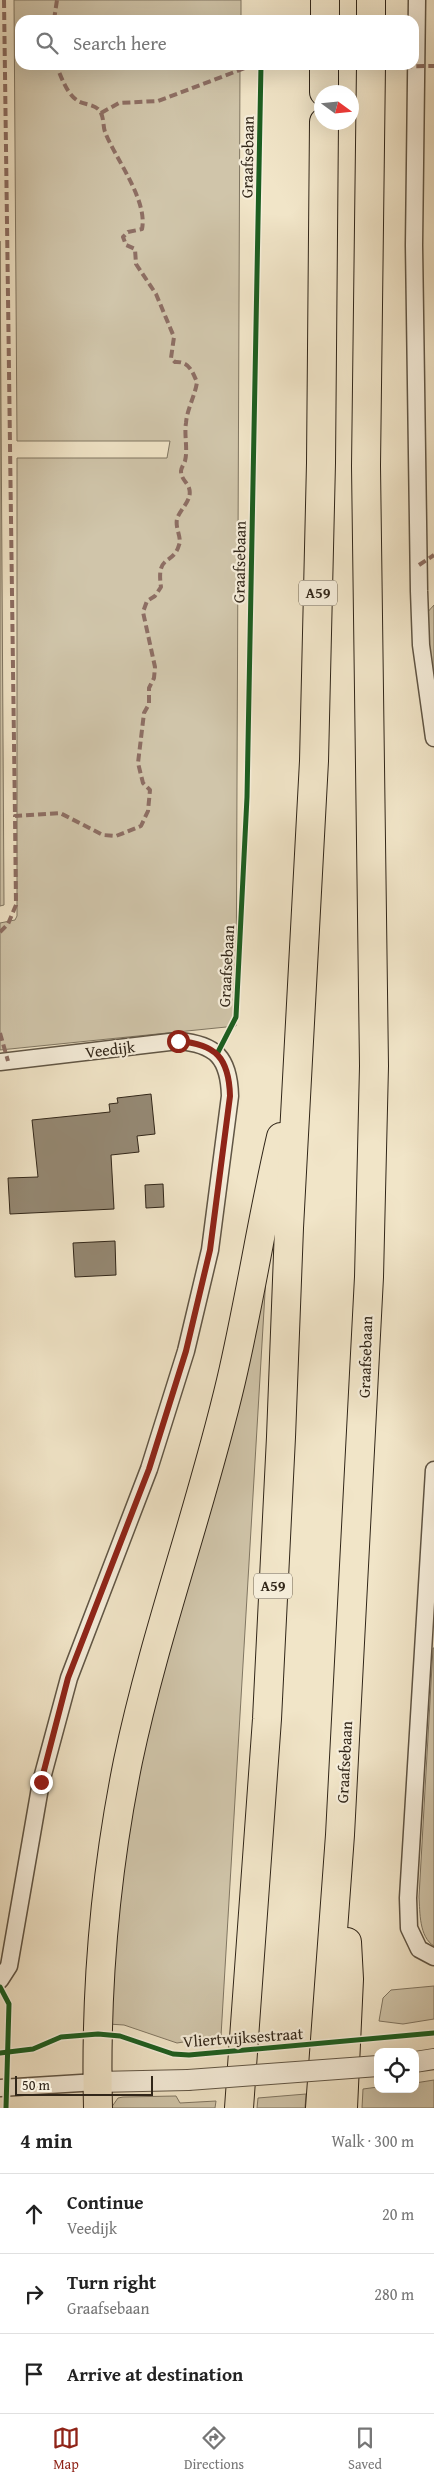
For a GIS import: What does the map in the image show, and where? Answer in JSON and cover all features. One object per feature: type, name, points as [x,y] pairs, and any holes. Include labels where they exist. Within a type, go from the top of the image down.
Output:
[{"type":"highway","points":[[325,0],[325,15]]},
{"type":"highway","points":[[371,0],[371,15]]},
{"type":"highway","points":[[324,70],[324,85]]},
{"type":"highway","name":"Graafsebaan","points":[[320,2108],[340,1835],[369,1277],[374,1066],[366,466],[371,70]]},
{"type":"highway","name":"A59","points":[[239,2108],[267,1718],[314,761],[321,463],[324,130]]},
{"type":"highway","name":"A59","points":[[98,2095],[98,2034],[106,1898],[128,1762],[162,1627],[231,1381],[268,1191],[298,1063]]},
{"type":"highway","points":[[340,1835],[349,1979],[343,2108]]},
{"type":"street","points":[[417,0],[417,15]]},
{"type":"street","points":[[416,70],[414,245],[427,592],[421,645],[434,738]]},
{"type":"street","name":"Veedijk","points":[[0,1062],[178,1041],[194,1042],[208,1047],[226,1065],[230,1096],[210,1250],[189,1342],[149,1469],[68,1678],[41,1782],[9,1966],[0,1980]]},
{"type":"street","points":[[434,1470],[408,1898],[409,1928],[419,1949],[434,1957]]},
{"type":"street","points":[[419,2061],[434,2059]]},
{"type":"street","points":[[0,2088],[98,2095],[188,2080],[374,2066]]},
{"type":"shaded area","points":[[14,0],[241,0],[241,15],[15,15],[15,70],[240,70],[236,1026],[0,1050],[0,923],[15,920],[17,916],[17,458],[167,458],[170,441],[17,441]]},
{"type":"shaded area","points":[[0,241],[4,905],[0,906]]},
{"type":"shaded area","points":[[434,605],[434,698],[425,615]]},
{"type":"shaded area","points":[[267,1259],[221,2036],[177,2043],[124,2025],[108,2024],[118,1898],[140,1763]]},
{"type":"shaded area","points":[[433,1648],[434,1946],[425,1937],[420,1917],[419,1897]]},
{"type":"shaded area","points":[[434,1986],[434,2019],[403,2024],[379,2021],[383,1998],[391,1990]]},
{"type":"shaded area","points":[[434,2080],[434,2108],[362,2108],[363,2089],[374,2088],[374,2093],[419,2093],[419,2082]]},
{"type":"shaded area","points":[[306,2094],[305,2108],[257,2108],[258,2098]]},
{"type":"shaded area","points":[[176,2096],[180,2103],[216,2101],[215,2108],[111,2108],[118,2098],[123,2097]]},
{"type":"building","points":[[151,1094],[155,1134],[137,1136],[139,1152],[111,1155],[114,1209],[10,1214],[8,1178],[38,1177],[32,1120],[110,1112],[109,1104],[118,1103],[117,1098]]},
{"type":"building","points":[[163,1184],[164,1207],[146,1208],[145,1185]]},
{"type":"building","points":[[115,1241],[116,1275],[75,1277],[73,1243]]},
{"type":"marked path","points":[[4,0],[15,816]]},
{"type":"marked path","points":[[55,15],[57,0]]},
{"type":"marked path","points":[[419,66],[434,66]]},
{"type":"marked path","points":[[0,932],[8,924],[16,905],[15,816],[60,813],[103,835],[116,836],[141,826],[148,811],[150,790],[143,783],[138,763],[144,713],[149,704],[149,688],[154,678],[155,667],[143,612],[147,601],[155,596],[161,587],[160,576],[163,564],[173,556],[179,545],[177,519],[188,500],[190,492],[182,476],[181,469],[186,456],[186,423],[197,382],[187,365],[175,362],[171,358],[174,337],[156,294],[136,264],[135,249],[126,245],[123,237],[128,232],[142,229],[143,218],[136,192],[105,132],[101,113],[97,108],[78,101],[70,94],[58,70]]},
{"type":"marked path","points":[[101,113],[119,103],[158,101],[240,70]]},
{"type":"marked path","points":[[419,565],[434,555]]},
{"type":"marked path","points":[[0,1033],[8,1061]]},
{"type":"cycle path","points":[[217,1054],[236,1017],[247,797],[261,70]]},
{"type":"cycle path","points":[[0,1987],[9,2004],[6,2108]]},
{"type":"cycle path","name":"Vliertwijksestraat","points":[[0,2053],[33,2049],[61,2037],[98,2034],[120,2036],[173,2054],[189,2055],[434,2033]]},
{"type":"route","points":[[41,1782],[68,1678],[149,1469],[186,1351],[210,1250],[230,1096],[229,1078],[226,1065],[208,1047],[194,1042],[178,1041]]}]
